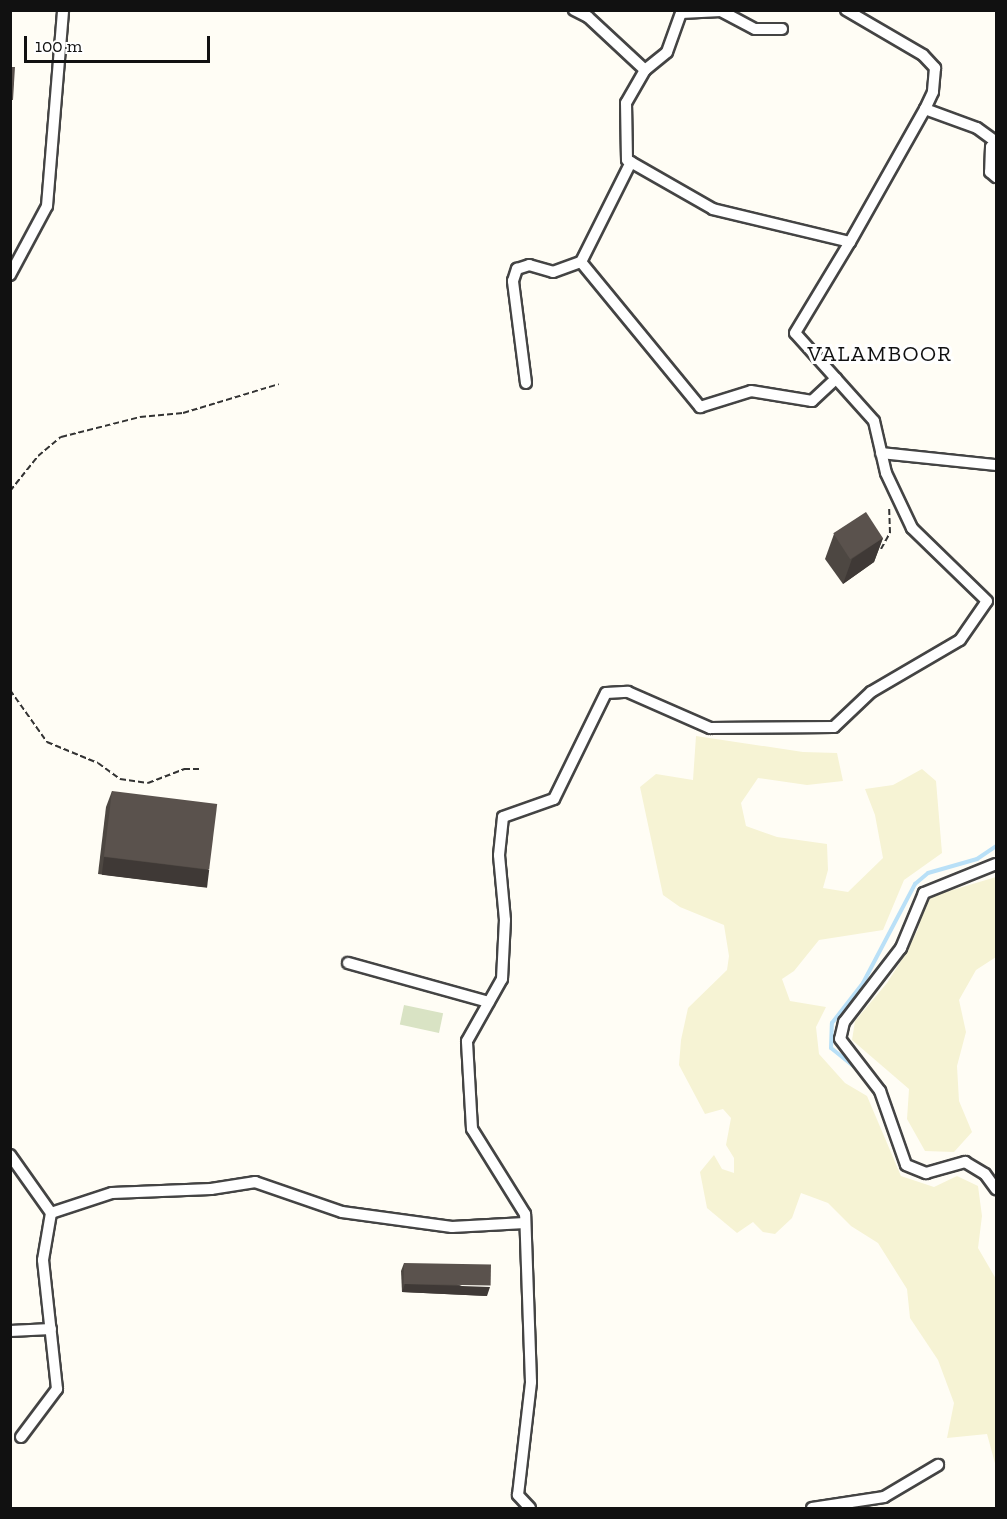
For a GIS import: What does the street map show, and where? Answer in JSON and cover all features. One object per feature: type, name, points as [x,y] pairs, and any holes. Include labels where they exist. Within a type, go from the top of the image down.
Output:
[{"type":"street","points":[[10,275],[46,206],[63,10]]},
{"type":"street","points":[[574,10],[588,17],[645,70]]},
{"type":"street","points":[[530,1509],[518,1495],[531,1382],[525,1214],[472,1129],[467,1041],[502,979],[505,920],[498,855],[503,817],[554,800],[606,693],[628,692],[710,728],[834,727],[872,692],[960,640],[992,600],[912,528],[887,477],[874,421],[795,333],[850,242],[933,92],[935,68],[923,55],[846,10]]},
{"type":"street","points":[[782,29],[755,29],[722,11],[681,14],[667,52],[645,70],[626,103],[627,160],[713,209],[850,242]]},
{"type":"street","points":[[925,109],[976,128],[996,142],[991,147],[990,172],[996,177]]},
{"type":"street","points":[[526,383],[513,281],[517,269],[529,265],[553,272],[581,262],[631,162]]},
{"type":"street","points":[[581,262],[700,407],[751,391],[812,401],[836,379]]},
{"type":"street","points":[[881,453],[996,465]]},
{"type":"street","points":[[996,864],[924,893],[901,948],[844,1022],[840,1038],[880,1090],[906,1165],[926,1173],[965,1161],[985,1174],[996,1190]]},
{"type":"street","points":[[348,963],[489,1002]]},
{"type":"street","points":[[10,1155],[51,1213],[43,1260],[57,1389],[21,1437]]},
{"type":"street","points":[[51,1213],[112,1193],[211,1189],[255,1182],[342,1212],[452,1227],[525,1223]]},
{"type":"street","points":[[10,1331],[51,1329]]},
{"type":"street","points":[[812,1509],[884,1497],[938,1465]]},
{"type":"path","points":[[10,491],[38,456],[61,437],[130,420],[183,413],[279,384]]},
{"type":"path","points":[[881,549],[890,533],[888,499]]},
{"type":"path","points":[[10,690],[47,742],[98,764],[120,779],[147,783],[184,769],[201,769]]},
{"type":"shaded area","points":[[696,736],[803,752],[837,753],[843,781],[807,785],[758,778],[741,803],[746,826],[777,837],[827,844],[828,870],[823,888],[848,892],[883,858],[875,815],[865,789],[893,785],[922,769],[936,781],[942,853],[904,880],[883,930],[819,940],[794,971],[782,979],[790,1001],[826,1007],[816,1027],[819,1054],[845,1083],[867,1096],[901,1176],[934,1187],[957,1176],[978,1186],[982,1216],[978,1248],[996,1279],[996,1467],[987,1434],[947,1438],[954,1403],[938,1360],[910,1318],[907,1289],[878,1243],[851,1226],[828,1203],[801,1193],[792,1218],[775,1234],[763,1232],[753,1222],[737,1233],[707,1208],[700,1172],[714,1155],[722,1169],[734,1173],[734,1158],[726,1145],[731,1118],[723,1109],[705,1114],[679,1065],[681,1040],[688,1008],[727,970],[729,956],[724,925],[680,907],[663,895],[640,787],[656,774],[693,780]]},
{"type":"shaded area","points":[[996,877],[996,957],[976,970],[959,1000],[966,1032],[957,1066],[959,1101],[972,1132],[954,1152],[925,1151],[907,1119],[909,1089],[852,1040],[855,1021],[887,983],[906,953],[918,929],[922,899]]},
{"type":"green space","points":[[404,1005],[443,1013],[439,1033],[400,1025]]},
{"type":"building","points":[[10,67],[15,67],[13,100],[10,100]]},
{"type":"building","points":[[866,512],[883,538],[850,559],[833,533]]},
{"type":"building","points":[[112,791],[217,804],[209,869],[104,857]]},
{"type":"building","points":[[404,1263],[491,1265],[491,1286],[404,1284]]},
{"type":"waterway","points":[[857,1069],[831,1048],[832,1023],[863,983],[915,884],[928,873],[977,859],[996,846]]},
{"type":"district","name":"VALAMBOOR","points":[[880,354]]}]
